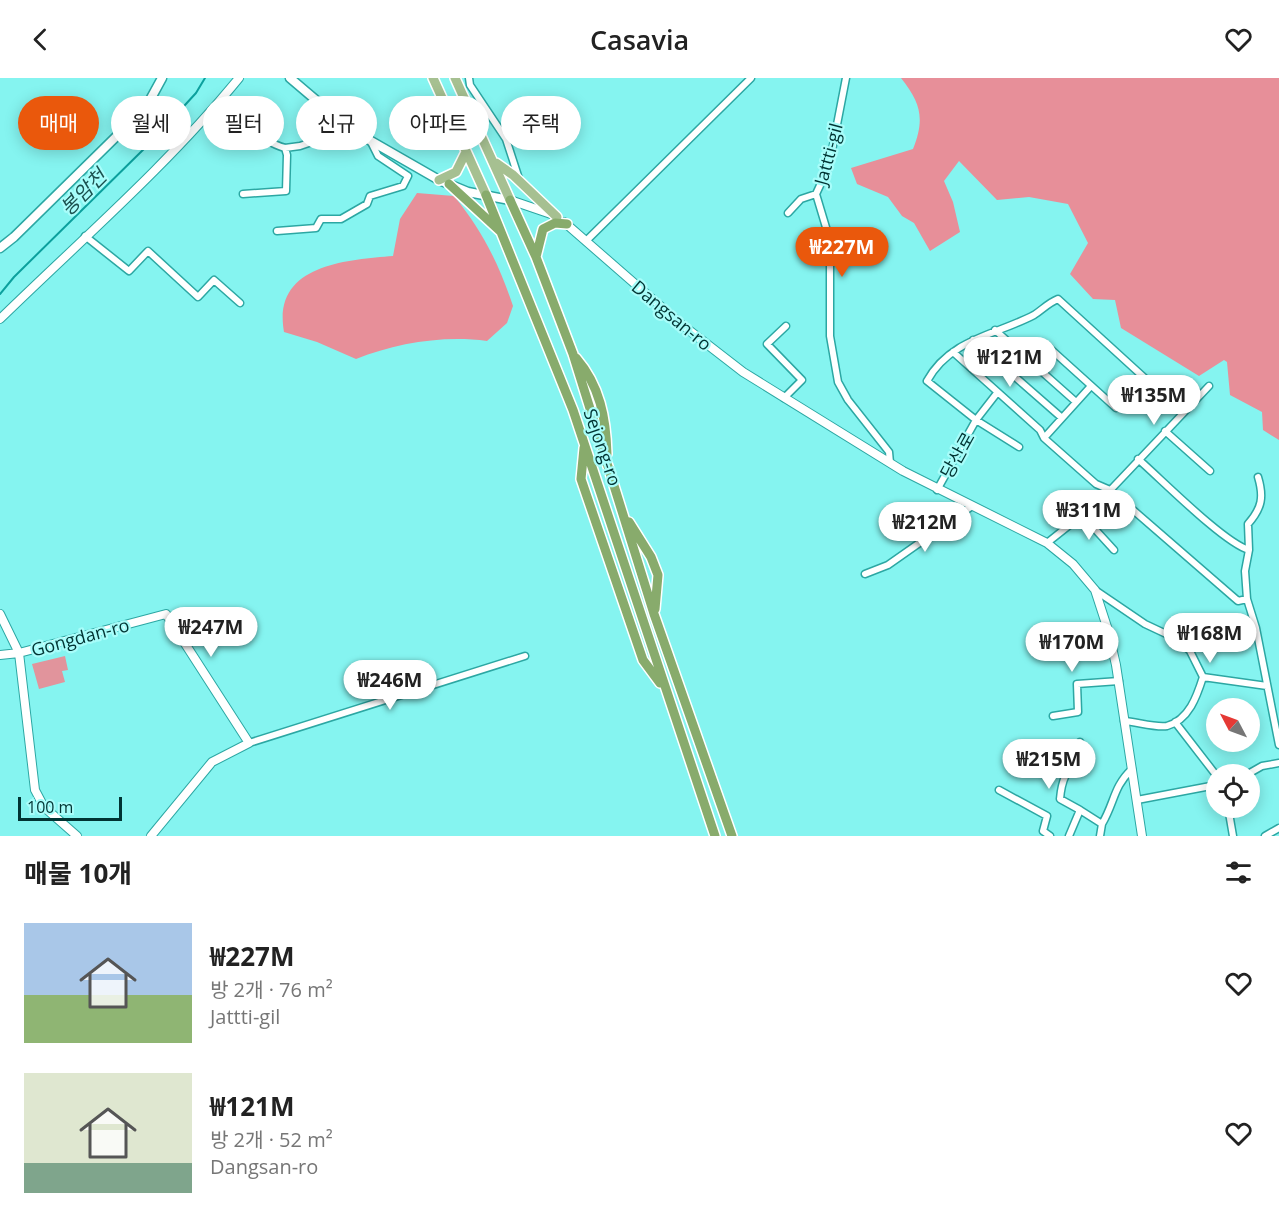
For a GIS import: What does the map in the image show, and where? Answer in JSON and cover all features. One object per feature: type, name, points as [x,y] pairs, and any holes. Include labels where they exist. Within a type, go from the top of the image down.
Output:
[{"type":"highway","points":[[449,184],[502,233]]},
{"type":"highway","name":"Sejong-ro","points":[[486,195],[560,376],[584,443],[715,836]]},
{"type":"highway","name":"Sejong-ro","points":[[510,200],[536,257],[573,354],[654,614],[732,836]]},
{"type":"highway","points":[[536,257],[543,229],[555,223],[567,224]]},
{"type":"highway","points":[[584,443],[581,479],[643,660],[666,691]]},
{"type":"highway","points":[[622,511],[651,557],[658,575],[654,614]]},
{"type":"main road","points":[[0,248],[130,123],[150,100],[162,78]]},
{"type":"main road","name":"Dangsan-ro","points":[[290,78],[311,96]]},
{"type":"main road","name":"Sejong-ro","points":[[433,78],[486,195]]},
{"type":"main road","name":"Sejong-ro","points":[[455,78],[510,200]]},
{"type":"main road","name":"Dangsan-ro","points":[[377,144],[439,180],[510,200]]},
{"type":"main road","points":[[439,180],[456,172],[466,152]]},
{"type":"main road","points":[[495,163],[557,217]]},
{"type":"street","points":[[0,319],[85,236],[126,200],[203,122],[239,78]]},
{"type":"street","points":[[469,78],[470,85],[506,139],[520,183]]},
{"type":"street","points":[[586,241],[751,78]]},
{"type":"street","name":"Jattti-gil","points":[[846,78],[829,165],[816,194],[830,252],[830,336],[834,367],[848,400],[889,452],[890,463]]},
{"type":"street","points":[[243,194],[286,191],[287,155],[285,148],[296,147]]},
{"type":"street","name":"Dangsan-ro","points":[[277,231],[316,228],[321,219],[341,219],[367,204],[370,196],[403,186],[408,176],[378,156],[375,150]]},
{"type":"street","points":[[788,213],[801,199],[816,194]]},
{"type":"street","name":"Dangsan-ro","points":[[510,200],[530,205],[567,224],[711,349],[784,398],[937,489],[1047,543],[1073,564],[1095,590],[1108,630],[1119,681],[1142,836]]},
{"type":"street","points":[[85,236],[129,271],[148,251],[198,297],[214,280],[240,303]]},
{"type":"street","points":[[976,420],[927,381],[952,352],[973,340],[1033,315],[1058,299],[1183,413]]},
{"type":"street","points":[[784,398],[802,380],[767,344],[786,326]]},
{"type":"street","points":[[995,330],[1076,402]]},
{"type":"street","points":[[973,340],[1062,418]]},
{"type":"street","points":[[1045,344],[1116,408]]},
{"type":"street","points":[[952,352],[1041,430],[1044,438],[1096,484],[1110,490],[1238,601],[1246,600]]},
{"type":"street","points":[[1044,438],[1091,386]]},
{"type":"street","points":[[1047,543],[1110,490],[1209,386]]},
{"type":"street","name":"당산로","points":[[937,489],[976,420],[997,393]]},
{"type":"street","name":"당산로","points":[[976,420],[1019,447]]},
{"type":"street","points":[[1166,431],[1210,471]]},
{"type":"street","points":[[1138,459],[1209,522],[1242,548],[1249,549]]},
{"type":"street","points":[[1258,477],[1262,501],[1258,512],[1248,524],[1246,600],[1256,628],[1279,745]]},
{"type":"street","points":[[865,574],[888,565],[972,506]]},
{"type":"street","points":[[1082,515],[1114,550]]},
{"type":"street","points":[[1095,590],[1145,624],[1179,640],[1190,651],[1203,677],[1188,712],[1175,722],[1166,726],[1125,721]]},
{"type":"street","name":"Gongdan-ro","points":[[0,614],[19,653],[35,790],[44,807],[76,836]]},
{"type":"street","name":"Gongdan-ro","points":[[0,655],[19,653],[166,614],[249,743]]},
{"type":"street","points":[[151,836],[212,762],[249,743],[525,656]]},
{"type":"street","points":[[1203,677],[1267,686]]},
{"type":"street","points":[[1053,716],[1078,712],[1077,684],[1119,681]]},
{"type":"street","points":[[1175,722],[1210,764]]},
{"type":"street","points":[[1080,742],[1083,751],[1062,778],[1060,799],[1102,824]]},
{"type":"street","points":[[1260,766],[1279,763]]},
{"type":"street","points":[[1100,836],[1102,824],[1110,811],[1118,783],[1132,769]]},
{"type":"street","points":[[1137,800],[1206,787]]},
{"type":"street","points":[[999,790],[1047,816],[1043,831],[1050,836]]},
{"type":"street","points":[[1069,836],[1080,810]]},
{"type":"street","points":[[1230,818],[1233,836]]},
{"type":"street","points":[[1265,836],[1279,828]]},
{"type":"shaded area","points":[[901,78],[1279,78],[1279,440],[1263,430],[1262,412],[1230,395],[1227,362],[1224,360],[1199,376],[1121,328],[1115,300],[1093,299],[1070,274],[1088,243],[1068,204],[1029,197],[997,200],[959,161],[944,181],[953,202],[960,232],[930,251],[914,223],[902,216],[888,197],[857,184],[851,168],[913,149],[919,129],[919,112],[913,95]]},
{"type":"shaded area","points":[[417,193],[454,196],[473,222],[496,262],[513,306],[507,323],[487,341],[454,339],[420,342],[371,353],[356,359],[317,342],[284,332],[283,310],[289,292],[301,280],[316,270],[334,264],[393,256],[400,219]]},
{"type":"shaded area","points":[[65,656],[68,670],[62,671],[65,682],[39,689],[32,664]]},
{"type":"waterway","name":"봉암천","points":[[0,294],[14,277],[151,142],[196,93],[205,78]]}]
